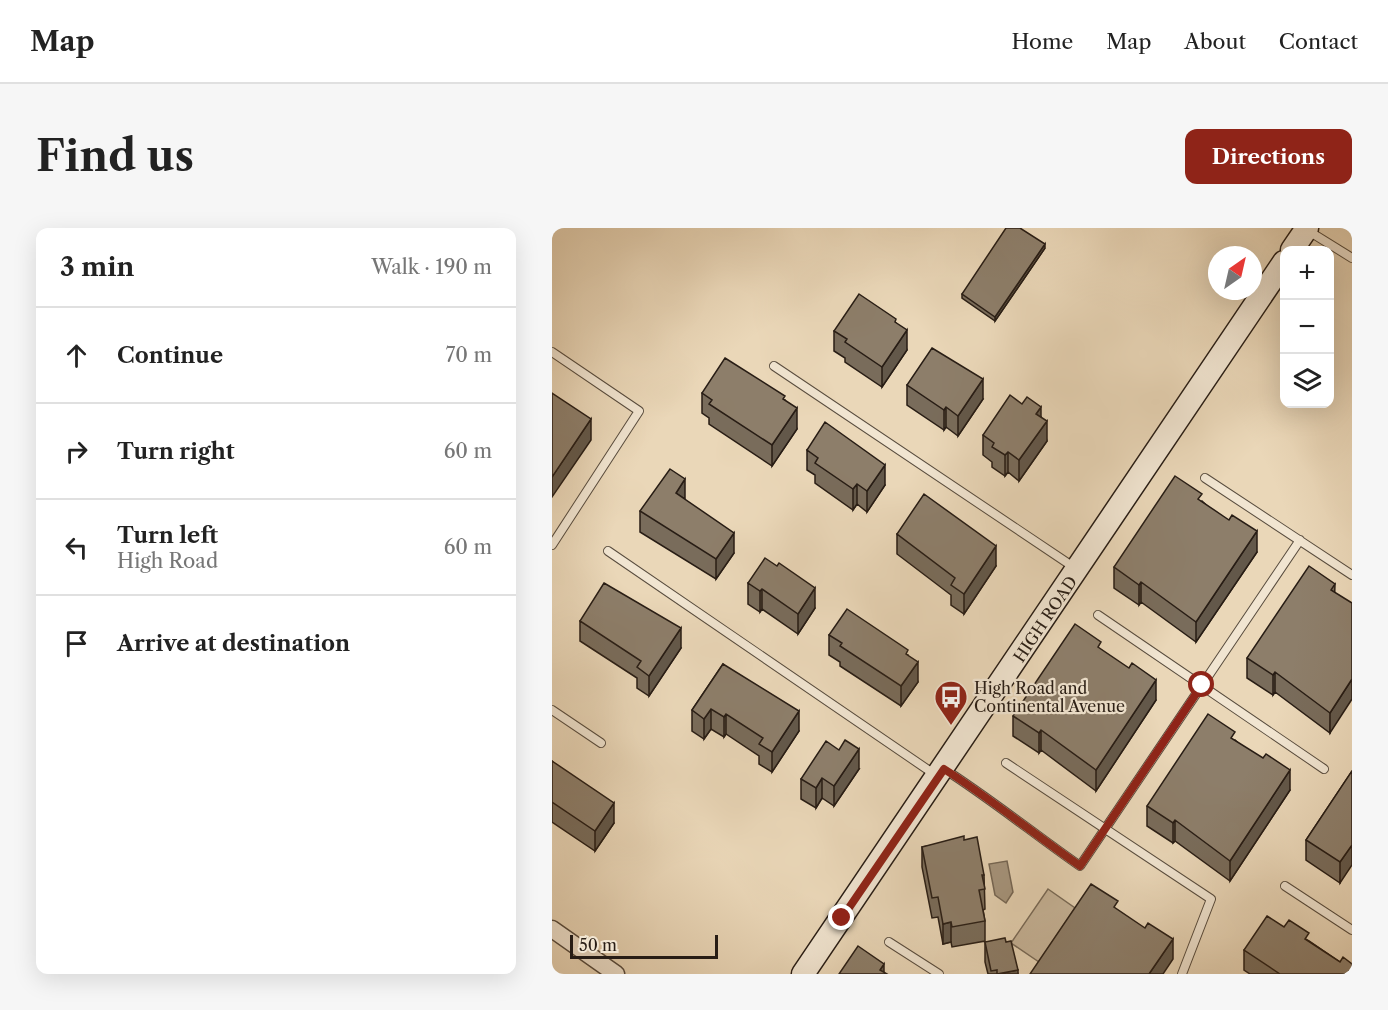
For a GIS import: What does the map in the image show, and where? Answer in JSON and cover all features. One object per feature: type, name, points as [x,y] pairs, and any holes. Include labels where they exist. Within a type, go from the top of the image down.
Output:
[{"type":"street","points":[[1295,246],[1307,229]]},
{"type":"street","name":"HIGH ROAD","points":[[804,974],[942,773],[1280,268]]},
{"type":"street","points":[[552,929],[616,974]]},
{"type":"lane","points":[[1307,229],[1352,258]]},
{"type":"lane","points":[[552,352],[639,411],[552,545]]},
{"type":"lane","points":[[774,366],[1078,570]]},
{"type":"lane","points":[[1205,478],[1352,575]]},
{"type":"lane","points":[[608,551],[942,773],[993,800],[1011,818],[1080,866],[1300,540]]},
{"type":"lane","points":[[1098,615],[1324,769]]},
{"type":"lane","points":[[552,710],[601,743]]},
{"type":"lane","points":[[1006,763],[1211,900],[1182,974]]},
{"type":"lane","points":[[1285,886],[1352,930]]},
{"type":"lane","points":[[890,942],[939,974]]},
{"type":"shaded area","points":[[1007,861],[1013,892],[1006,903],[995,895],[989,864]]},
{"type":"shaded area","points":[[1048,889],[1075,908],[1039,962],[1011,943]]},
{"type":"building","points":[[1006,228],[1020,228],[1045,244],[995,317],[962,294]]},
{"type":"building","points":[[859,294],[896,319],[895,322],[907,330],[882,367],[845,342],[847,339],[834,331]]},
{"type":"building","points":[[932,348],[983,379],[958,416],[946,407],[944,410],[907,385]]},
{"type":"building","points":[[725,358],[785,396],[783,399],[797,408],[772,445],[709,404],[712,400],[702,393]]},
{"type":"building","points":[[552,393],[591,419],[552,477]]},
{"type":"building","points":[[1010,395],[1022,404],[1027,397],[1041,407],[1036,414],[1047,421],[1019,460],[1008,452],[1005,455],[992,447],[994,443],[983,435]]},
{"type":"building","points":[[825,422],[885,465],[867,491],[857,484],[853,489],[815,463],[818,458],[807,450]]},
{"type":"building","points":[[670,469],[685,479],[676,493],[734,533],[716,559],[640,511]]},
{"type":"building","points":[[1175,476],[1202,494],[1198,499],[1229,520],[1232,515],[1257,531],[1196,622],[1141,582],[1139,585],[1114,567]]},
{"type":"building","points":[[924,494],[996,546],[964,594],[951,585],[955,578],[897,534]]},
{"type":"building","points":[[765,558],[777,566],[779,563],[815,588],[798,614],[762,589],[760,591],[748,583]]},
{"type":"building","points":[[1309,566],[1335,584],[1331,590],[1352,603],[1352,679],[1330,713],[1275,672],[1273,675],[1247,658]]},
{"type":"building","points":[[604,583],[681,628],[649,676],[637,667],[641,661],[580,621]]},
{"type":"building","points":[[847,609],[908,650],[906,654],[918,662],[901,686],[840,646],[842,643],[829,635]]},
{"type":"building","points":[[1075,624],[1101,642],[1098,647],[1129,668],[1132,663],[1156,680],[1096,770],[1041,730],[1039,733],[1013,716]]},
{"type":"building","points":[[723,664],[799,711],[772,752],[759,744],[763,738],[726,714],[724,717],[711,709],[704,719],[692,710]]},
{"type":"building","points":[[1208,714],[1235,732],[1231,738],[1263,758],[1266,754],[1290,770],[1230,861],[1175,820],[1173,823],[1147,806]]},
{"type":"building","points":[[845,740],[859,749],[834,786],[822,778],[816,788],[801,779],[826,741],[839,750]]},
{"type":"building","points":[[552,761],[614,803],[595,831],[552,802]]},
{"type":"building","points":[[1352,771],[1352,845],[1340,862],[1306,840]]},
{"type":"building","points":[[964,836],[964,840],[977,837],[984,875],[982,875],[985,889],[979,890],[985,921],[952,927],[951,922],[943,924],[938,897],[932,898],[922,847]]},
{"type":"building","points":[[1091,884],[1118,901],[1114,907],[1145,928],[1148,923],[1173,939],[1149,974],[1030,974]]},
{"type":"building","points":[[1267,916],[1284,927],[1289,920],[1309,933],[1305,939],[1340,962],[1343,957],[1352,964],[1352,974],[1280,974],[1244,950]]},
{"type":"building","points":[[1005,938],[1006,942],[1011,941],[1018,970],[997,974],[997,970],[991,971],[985,942]]},
{"type":"building","points":[[858,946],[884,964],[880,970],[887,974],[839,974]]},
{"type":"place","name":"High Road and Continental Avenue","points":[[951,726]]},
{"type":"route","points":[[842,918],[944,769],[993,800],[1011,818],[1080,866],[1202,685]]}]
